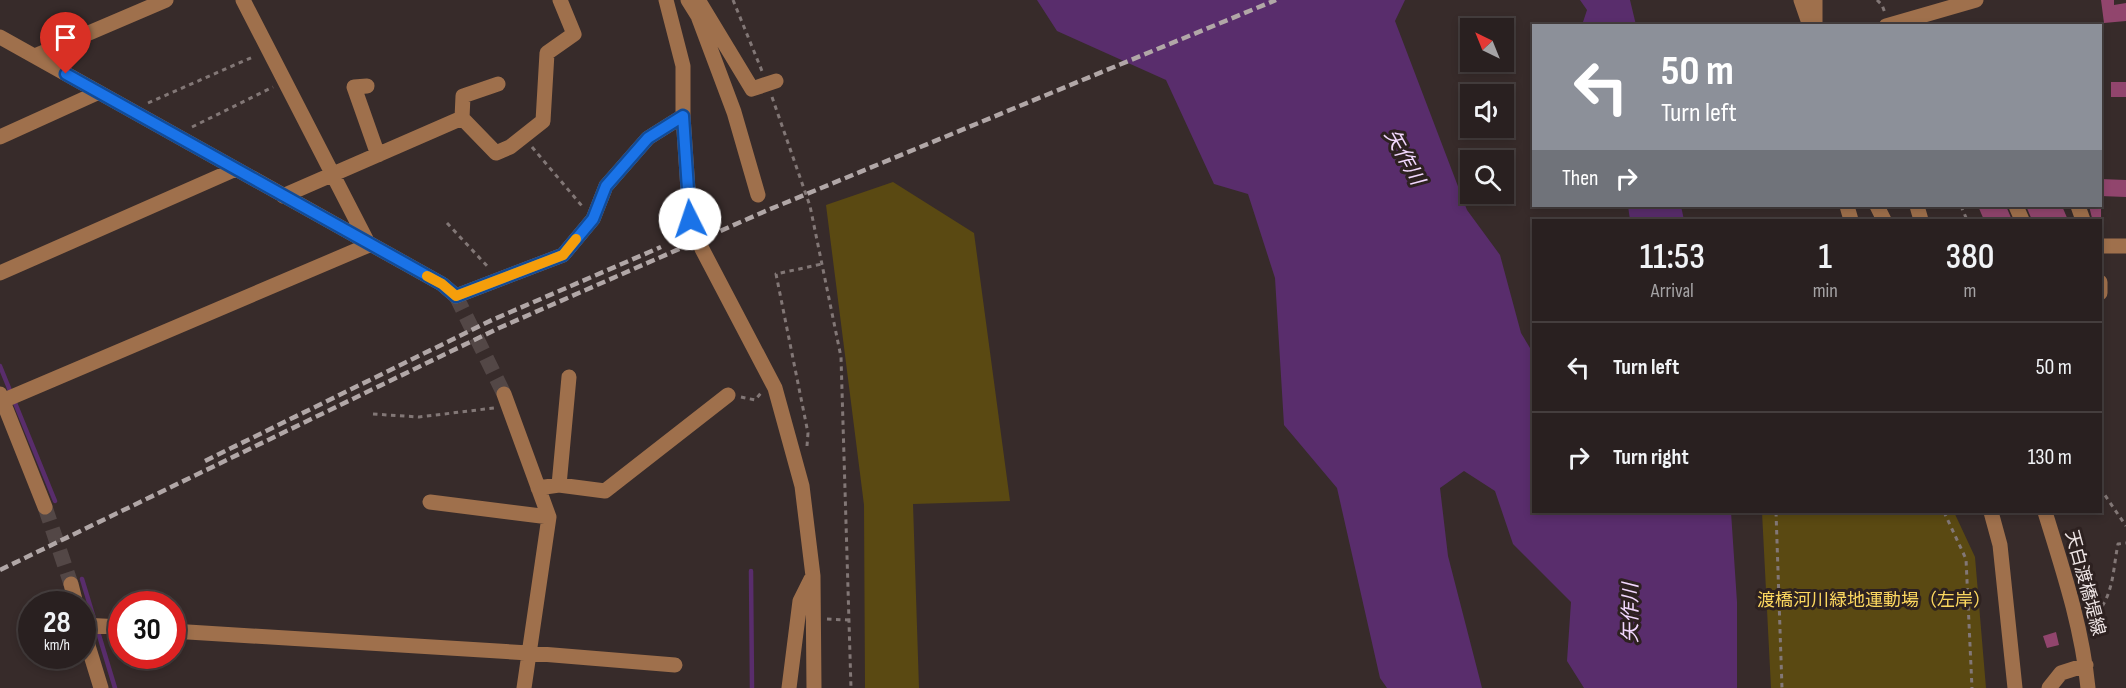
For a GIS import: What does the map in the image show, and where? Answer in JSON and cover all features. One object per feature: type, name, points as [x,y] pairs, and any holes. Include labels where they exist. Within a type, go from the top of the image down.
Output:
[{"type":"street","points":[[35,56],[166,0]]},
{"type":"street","points":[[243,0],[369,245]]},
{"type":"street","points":[[498,84],[464,96],[462,118],[496,153],[510,147],[543,121],[547,53],[574,34],[560,0]]},
{"type":"street","points":[[666,0],[683,66],[683,116],[690,219]]},
{"type":"street","points":[[688,0],[698,16],[734,112],[758,195]]},
{"type":"street","points":[[699,0],[752,89],[772,83]]},
{"type":"street","points":[[1800,0],[1809,24]]},
{"type":"street","points":[[1815,0],[1815,24]]},
{"type":"street","points":[[1891,24],[1943,4],[1976,0]]},
{"type":"street","points":[[0,37],[442,284],[456,296],[563,255],[593,219],[606,186],[648,138],[683,116]]},
{"type":"street","points":[[367,86],[354,87],[378,155]]},
{"type":"street","points":[[0,137],[97,93]]},
{"type":"street","points":[[283,196],[462,118]]},
{"type":"street","points":[[0,273],[236,170]]},
{"type":"street","points":[[45,507],[1,399],[369,245]]},
{"type":"street","points":[[2102,246],[2126,246]]},
{"type":"street","points":[[702,249],[772,382],[802,486],[813,576],[813,688]]},
{"type":"street","points":[[559,485],[569,377]]},
{"type":"street","points":[[538,488],[559,485],[605,491],[728,394]]},
{"type":"street","points":[[506,400],[549,517],[524,688]]},
{"type":"street","points":[[430,502],[549,517]]},
{"type":"street","points":[[1991,513],[2000,545],[2015,688]]},
{"type":"street","name":"天白渡橋堤線","points":[[2045,513],[2075,610],[2086,665],[2088,688]]},
{"type":"street","points":[[789,688],[800,601],[813,576]]},
{"type":"street","points":[[70,584],[72,591]]},
{"type":"street","points":[[186,632],[529,653],[675,665]]},
{"type":"street","points":[[2049,688],[2061,674],[2086,665]]},
{"type":"street","points":[[94,669],[100,688]]},
{"type":"path","points":[[733,0],[772,83],[810,206],[841,357],[850,688]]},
{"type":"path","points":[[130,111],[269,50]]},
{"type":"path","points":[[175,136],[285,81]]},
{"type":"path","points":[[523,137],[593,219]]},
{"type":"path","points":[[447,223],[499,279]]},
{"type":"path","points":[[806,454],[808,433],[776,274],[822,264]]},
{"type":"path","points":[[728,394],[755,400],[772,382]]},
{"type":"path","points":[[373,414],[419,417],[506,400]]},
{"type":"path","points":[[2102,492],[2126,526]]},
{"type":"path","points":[[1776,513],[1782,688]]},
{"type":"path","points":[[1944,513],[1966,559],[1972,688]]},
{"type":"path","points":[[2075,610],[2083,607],[2097,614],[2104,606],[2111,589],[2118,544],[2126,543]]},
{"type":"path","points":[[813,618],[848,620]]},
{"type":"green space","points":[[893,182],[974,233],[1010,501],[913,504],[919,688],[865,688],[864,505],[826,205]]},
{"type":"green space","name":"渡橋河川緑地運動場（左岸）","points":[[1762,513],[1954,513],[1975,557],[1986,688],[1771,688]]},
{"type":"water","name":"矢作川","points":[[1037,0],[1405,0],[1395,21],[1460,192],[1460,204],[1465,204],[1500,255],[1521,333],[1532,351],[1532,513],[1731,513],[1737,602],[1737,688],[1584,688],[1567,661],[1571,602],[1513,544],[1495,491],[1464,471],[1440,488],[1448,556],[1482,688],[1387,688],[1380,678],[1337,488],[1284,425],[1275,278],[1248,194],[1214,184],[1166,80],[1057,31]]},
{"type":"water","points":[[1580,0],[1630,0],[1636,24],[1582,24],[1587,10]]},
{"type":"water","points":[[1628,207],[1681,207],[1684,219],[1630,219]]},
{"type":"building","points":[[2101,0],[2114,0],[2114,5],[2126,3],[2126,21],[2104,23]]},
{"type":"building","points":[[2111,82],[2126,82],[2126,97],[2111,97]]},
{"type":"building","points":[[2102,179],[2126,180],[2126,197],[2102,196]]},
{"type":"building","points":[[1978,207],[2006,207],[2012,219],[1984,219]]},
{"type":"building","points":[[2026,207],[2062,207],[2068,219],[2032,219]]},
{"type":"building","points":[[2089,207],[2101,207],[2101,218],[2092,218]]},
{"type":"building","points":[[2056,632],[2059,645],[2047,648],[2043,636]]},
{"type":"waterway","points":[[0,366],[55,501]]},
{"type":"waterway","points":[[751,571],[752,688]]},
{"type":"waterway","points":[[82,579],[115,688]]},
{"type":"tunnel","points":[[690,219],[702,249]]},
{"type":"tunnel","points":[[456,296],[504,394]]},
{"type":"tunnel","points":[[45,507],[71,584]]},
{"type":"railway","points":[[0,570],[499,328],[768,210],[1276,0]]},
{"type":"railway","points":[[205,461],[492,320],[661,247]]},
{"type":"slow traffic","points":[[427,276],[442,284],[456,296],[563,255],[576,239]]},
{"type":"route","points":[[66,74],[442,284],[456,296],[563,255],[593,219],[606,186],[648,138],[683,116],[690,219]]}]
